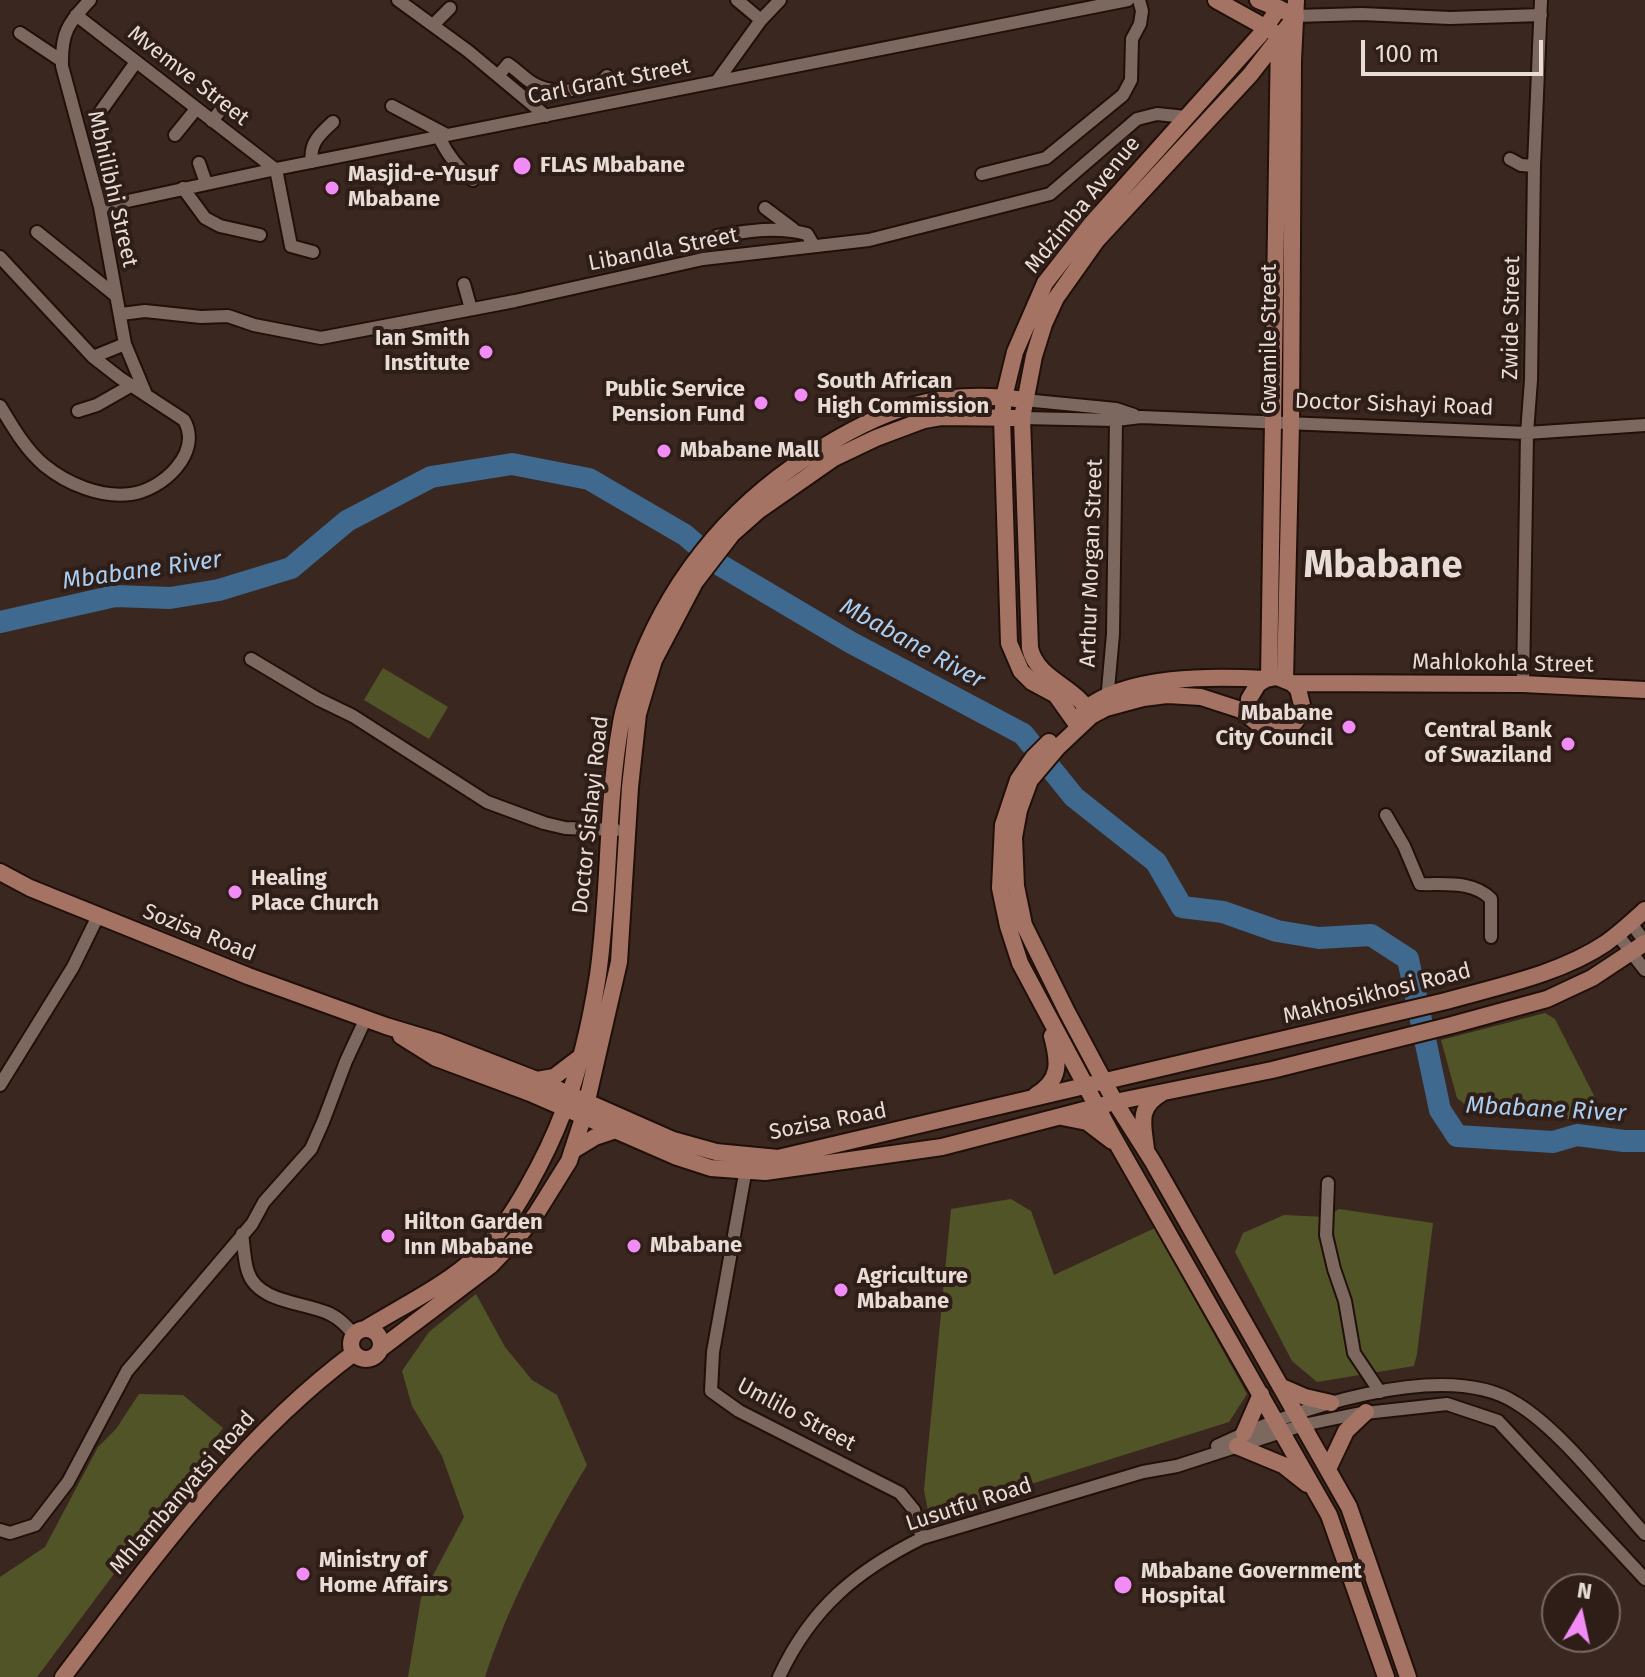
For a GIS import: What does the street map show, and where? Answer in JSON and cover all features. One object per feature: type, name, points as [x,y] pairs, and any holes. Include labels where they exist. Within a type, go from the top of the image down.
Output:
[{"type":"main road","points":[[1258,0],[1296,8]]},
{"type":"main road","points":[[1222,2],[1272,32]]},
{"type":"main road","name":"Mdzimba Avenue","points":[[1272,32],[1279,4]]},
{"type":"main road","name":"Mdzimba Avenue","points":[[1090,712],[1032,682],[1021,671],[1009,643],[1002,418],[1015,352],[1045,283],[1092,223],[1186,117],[1296,8]]},
{"type":"main road","name":"Gwamile Street","points":[[1278,680],[1291,423],[1296,8]]},
{"type":"main road","name":"Gwamile Street","points":[[1272,32],[1273,422],[1278,680]]},
{"type":"main road","name":"Mdzimba Avenue","points":[[1090,712],[1076,694],[1037,666],[1032,656],[1024,530],[1022,418],[1034,356],[1056,298],[1097,240],[1273,54]]},
{"type":"main road","name":"Doctor Sishayi Road","points":[[564,1109],[598,973],[644,688],[663,641],[695,582],[698,566],[764,488],[838,437],[913,404],[946,397],[1024,400]]},
{"type":"main road","name":"Doctor Sishayi Road","points":[[724,533],[834,458],[876,438],[941,417],[1022,418]]},
{"type":"main road","name":"Mahlokohla Street","points":[[1090,712],[1144,685],[1199,679],[1523,684],[1645,690]]},
{"type":"main road","points":[[1255,720],[1250,711],[1252,691],[1278,680],[1301,697],[1300,715],[1287,728],[1279,730],[1270,730],[1255,720],[1241,710],[1201,697],[1167,695],[1143,698],[1090,712],[1033,758],[1014,837],[1016,886],[1024,925],[1038,957],[1115,1102],[1282,1387],[1289,1422],[1315,1490],[1329,1515],[1386,1677]]},
{"type":"main road","name":"Mahlokohla Street","points":[[1300,715],[1308,703],[1325,691],[1360,683]]},
{"type":"main road","points":[[1030,772],[1008,805],[1003,825],[1000,888],[1020,963],[1121,1151],[1261,1394],[1328,1469],[1349,1507],[1408,1677]]},
{"type":"main road","name":"Doctor Sishayi Road","points":[[583,1118],[619,962],[619,830]]},
{"type":"main road","name":"Sozisa Road","points":[[0,872],[30,888],[248,976],[439,1042],[569,1093],[673,1140],[716,1152],[765,1172],[942,1147],[1115,1102]]},
{"type":"main road","name":"Makhosikhosi Road","points":[[1104,1081],[1396,1015],[1535,975],[1604,944],[1645,910]]},
{"type":"main road","points":[[1115,1102],[1272,1070],[1547,999],[1592,978],[1641,946]]},
{"type":"main road","points":[[598,973],[605,963],[619,962]]},
{"type":"main road","points":[[1028,1100],[1056,1079],[1056,1053],[1046,1016]]},
{"type":"main road","name":"Sozisa Road","points":[[386,1026],[436,1058],[711,1168],[778,1158],[1104,1081]]},
{"type":"main road","points":[[537,1080],[554,1077],[579,1058]]},
{"type":"main road","points":[[594,1077],[607,1111]]},
{"type":"main road","points":[[1147,1155],[1143,1115],[1151,1100],[1171,1089]]},
{"type":"main road","points":[[539,1097],[556,1127]]},
{"type":"main road","points":[[564,1109],[537,1167],[504,1224],[478,1255],[458,1271],[360,1332],[351,1344],[354,1353],[365,1359],[374,1356],[491,1265],[518,1237],[555,1185],[572,1151],[583,1118]]},
{"type":"main road","points":[[1059,1116],[1087,1122],[1121,1151]]},
{"type":"main road","points":[[572,1151],[595,1137],[613,1131]]},
{"type":"main road","points":[[360,1332],[378,1335],[380,1349]]},
{"type":"main road","name":"Mhlambanyatsi Road","points":[[63,1677],[116,1604],[249,1446],[309,1387],[354,1353]]},
{"type":"main road","points":[[1282,1387],[1331,1403]]},
{"type":"main road","points":[[1261,1394],[1240,1440],[1283,1465],[1315,1490]]},
{"type":"main road","points":[[1328,1469],[1346,1431],[1366,1412]]},
{"type":"street","name":"Mbhilibhi Street","points":[[90,0],[66,28],[61,45],[62,61],[100,207],[125,344],[145,393]]},
{"type":"street","points":[[398,0],[546,116]]},
{"type":"street","points":[[737,0],[761,20]]},
{"type":"street","points":[[717,81],[761,20],[780,0]]},
{"type":"street","name":"Carl Grant Street","points":[[100,207],[206,183],[1128,0]]},
{"type":"street","points":[[982,174],[1046,158],[1123,95],[1131,80],[1132,39],[1140,24],[1142,11],[1139,0]]},
{"type":"street","name":"Zwide Street","points":[[1523,684],[1534,166],[1541,0]]},
{"type":"street","points":[[433,25],[450,8]]},
{"type":"street","points":[[1296,8],[1450,18],[1541,15]]},
{"type":"street","name":"Mvemve Street","points":[[76,15],[276,169]]},
{"type":"street","points":[[20,33],[62,61]]},
{"type":"street","points":[[104,154],[96,118],[136,62]]},
{"type":"street","points":[[498,76],[508,64],[533,84],[557,89],[591,87],[600,84],[607,76]]},
{"type":"street","points":[[392,106],[443,136],[448,154],[473,180]]},
{"type":"street","points":[[212,121],[223,107]]},
{"type":"street","points":[[175,135],[196,109]]},
{"type":"street","name":"Libandla Street","points":[[121,314],[145,311],[201,317],[228,316],[254,325],[321,338],[703,259],[869,240],[1050,194],[1137,119],[1157,114],[1186,117]]},
{"type":"street","points":[[312,162],[310,151],[316,138],[333,122]]},
{"type":"street","points":[[1510,159],[1521,165],[1534,166]]},
{"type":"street","points":[[199,163],[206,183]]},
{"type":"street","points":[[276,169],[291,246],[313,252]]},
{"type":"street","points":[[183,188],[205,218],[220,226],[260,235]]},
{"type":"street","points":[[765,208],[795,231]]},
{"type":"street","points":[[717,236],[768,228],[807,234],[814,246]]},
{"type":"street","points":[[37,232],[115,295]]},
{"type":"street","points":[[0,406],[24,444],[45,466],[75,484],[99,493],[131,494],[150,488],[182,462],[188,448],[189,428],[184,420],[93,357],[1,260]]},
{"type":"street","points":[[464,284],[471,309]]},
{"type":"street","points":[[93,357],[125,344]]},
{"type":"street","points":[[78,411],[97,405],[132,385]]},
{"type":"street","name":"Doctor Sishayi Road","points":[[1024,400],[1116,409],[1141,417]]},
{"type":"street","name":"Doctor Sishayi Road","points":[[1022,418],[1116,420],[1141,417],[1527,433],[1645,425]]},
{"type":"street","name":"Arthur Morgan Street","points":[[1090,712],[1113,634],[1116,420]]},
{"type":"street","points":[[251,659],[353,716],[487,802],[565,828],[619,830]]},
{"type":"street","points":[[1386,815],[1404,846],[1420,884],[1465,885],[1483,890],[1491,899],[1491,937]]},
{"type":"street","points":[[0,1085],[73,967],[98,916]]},
{"type":"street","points":[[1631,923],[1641,946],[1645,970]]},
{"type":"street","points":[[1617,934],[1641,946]]},
{"type":"street","points":[[0,1530],[10,1533],[35,1525],[68,1482],[127,1371],[252,1224],[264,1202],[311,1149],[366,1018]]},
{"type":"street","name":"Umlilo Street","points":[[747,1164],[713,1352],[711,1391],[739,1411],[900,1493],[914,1510],[922,1538]]},
{"type":"street","points":[[1328,1183],[1326,1235],[1345,1301],[1354,1353],[1380,1392]]},
{"type":"street","points":[[242,1234],[248,1273],[256,1286],[271,1295],[329,1313],[360,1332]]},
{"type":"street","points":[[1289,1422],[1331,1403],[1380,1392],[1451,1384],[1489,1390],[1517,1403],[1561,1441],[1645,1534]]},
{"type":"street","points":[[1289,1422],[1447,1404],[1498,1421],[1645,1579]]},
{"type":"street","name":"Lusutfu Road","points":[[779,1677],[817,1615],[837,1592],[887,1555],[922,1538],[1143,1472],[1177,1466],[1289,1422]]},
{"type":"green space","points":[[383,668],[448,707],[429,739],[364,700]]},
{"type":"green space","points":[[1545,1013],[1555,1019],[1607,1121],[1476,1114],[1457,1098],[1441,1040]]},
{"type":"green space","points":[[1011,1199],[1031,1211],[1054,1275],[1155,1228],[1247,1394],[1229,1422],[929,1516],[924,1490],[951,1209]]},
{"type":"green space","points":[[1339,1209],[1433,1223],[1417,1354],[1414,1366],[1317,1382],[1292,1361],[1235,1252],[1243,1233],[1284,1215],[1326,1217]]},
{"type":"green space","points":[[476,1294],[505,1347],[532,1380],[557,1395],[587,1465],[530,1568],[505,1622],[485,1677],[408,1677],[421,1598],[464,1517],[442,1456],[412,1406],[402,1371],[429,1332]]},
{"type":"green space","points":[[139,1394],[183,1395],[223,1428],[37,1677],[0,1677],[0,1577],[45,1547],[98,1447],[116,1429]]},
{"type":"waterway","name":"Mbabane River","points":[[0,622],[115,596],[170,598],[219,590],[291,568],[347,521],[431,477],[512,464],[589,479],[685,535],[720,565],[850,642],[1023,734],[1074,797],[1156,862],[1182,907],[1223,912],[1277,931],[1319,938],[1371,935],[1408,959],[1440,1110],[1457,1136],[1553,1142],[1577,1135],[1645,1141]]},
{"type":"place","name":"FLAS Mbabane","points":[[522,166]]},
{"type":"place","name":"Masjid-e-Yusuf Mbabane","points":[[332,188]]},
{"type":"place","name":"Ian Smith Institute","points":[[486,352]]},
{"type":"place","name":"South African High Commission","points":[[801,395]]},
{"type":"place","name":"Public Service Pension Fund","points":[[761,403]]},
{"type":"place","name":"Mbabane Mall","points":[[664,451]]},
{"type":"place","name":"Mbabane City Council","points":[[1349,727]]},
{"type":"place","name":"Central Bank of Swaziland","points":[[1568,744]]},
{"type":"place","name":"Healing Place Church","points":[[235,892]]},
{"type":"place","name":"Hilton Garden Inn Mbabane","points":[[388,1236]]},
{"type":"place","name":"Mbabane","points":[[634,1246]]},
{"type":"place","name":"Agriculture Mbabane","points":[[841,1290]]},
{"type":"place","name":"Ministry of Home Affairs","points":[[303,1574]]},
{"type":"place","name":"Mbabane Government Hospital","points":[[1123,1585]]},
{"type":"district","name":"Mbabane","points":[[1383,566]]}]
